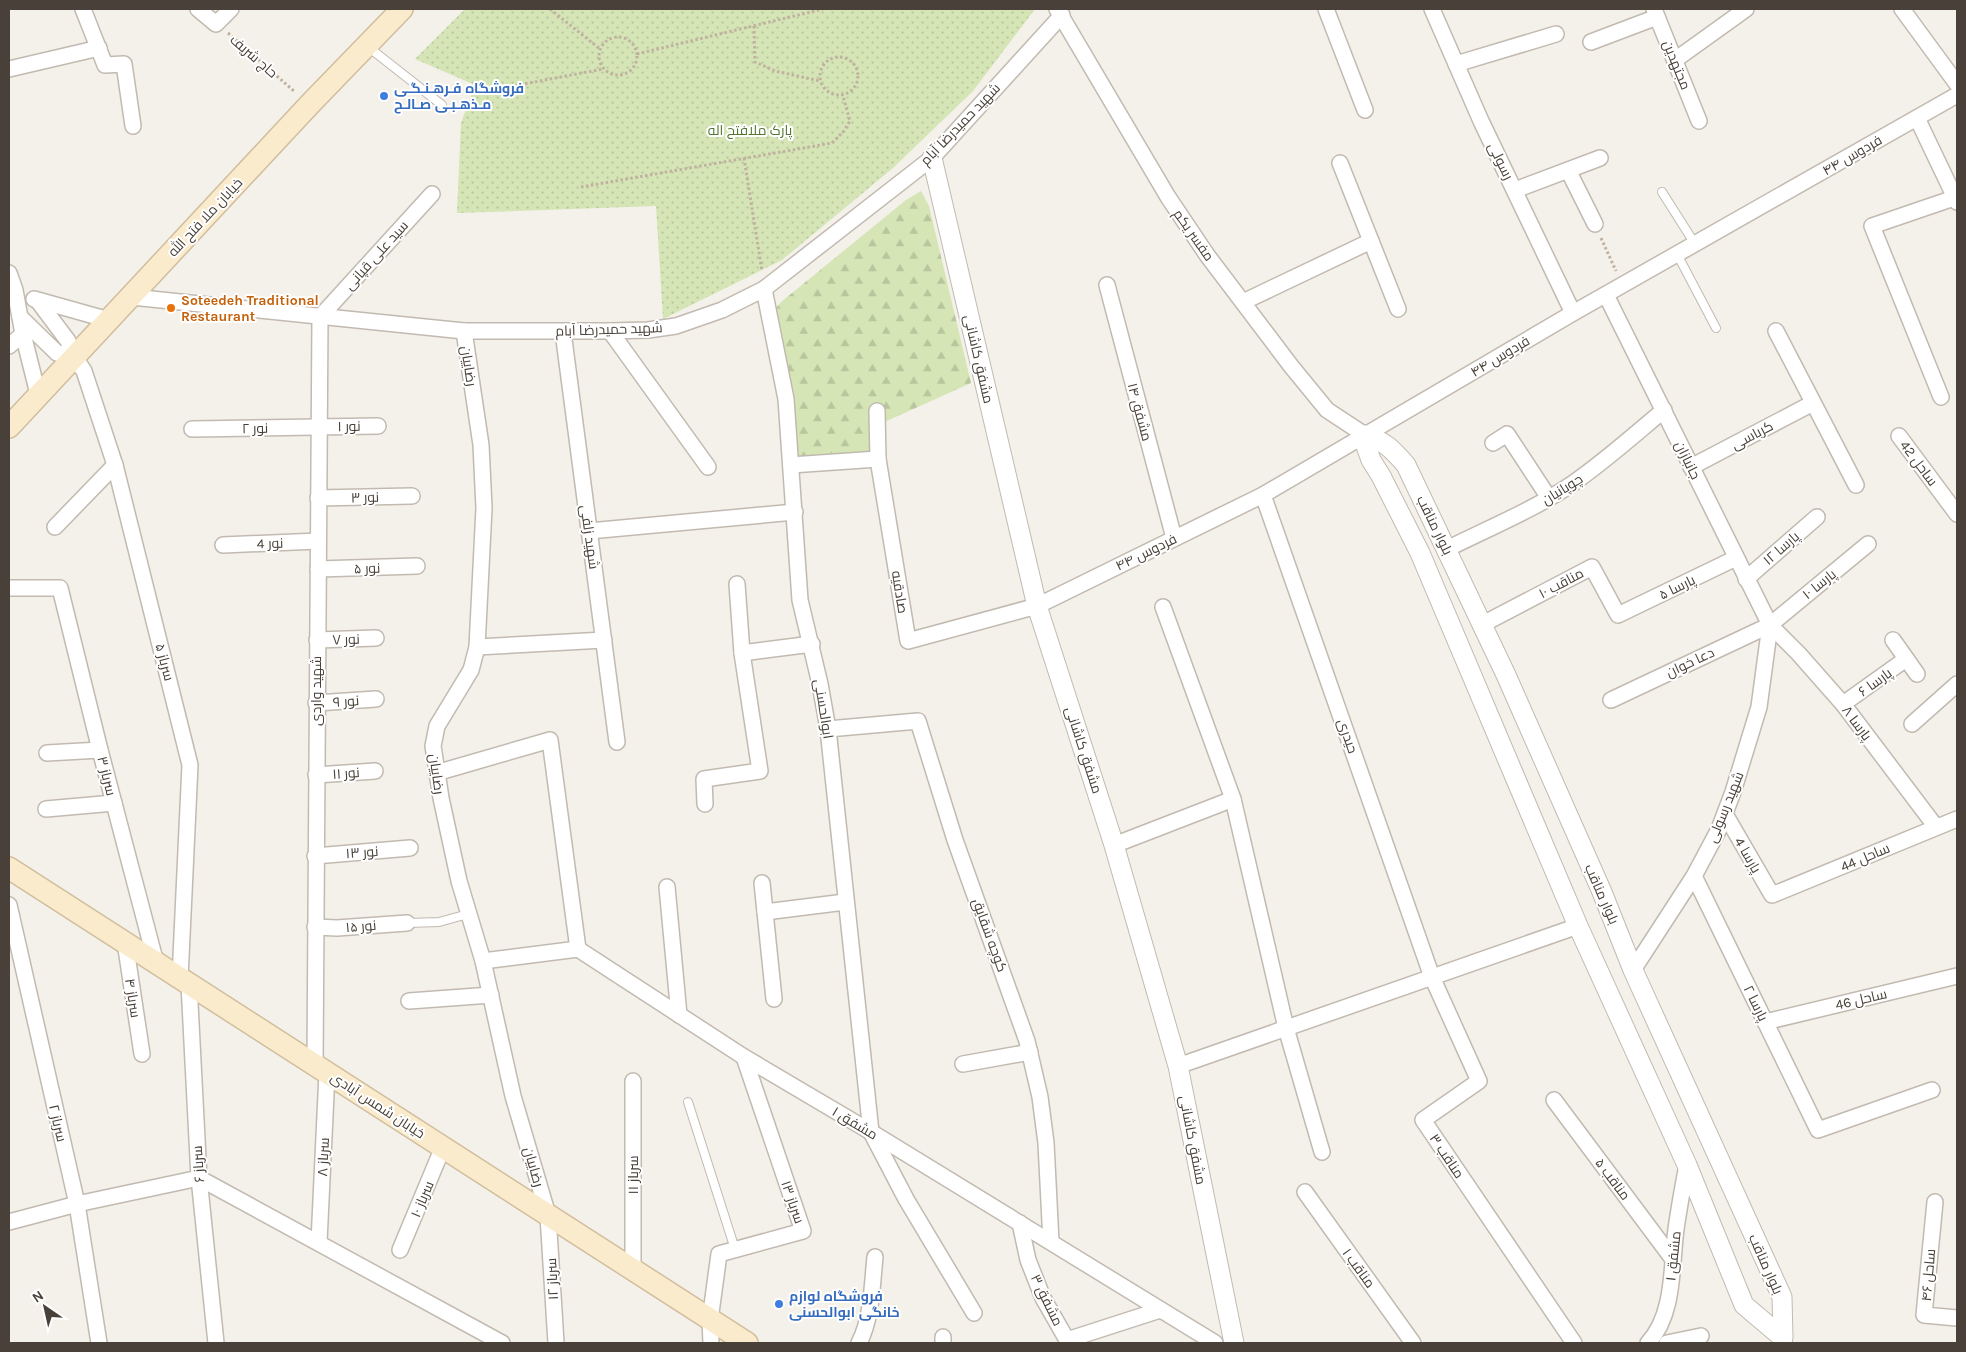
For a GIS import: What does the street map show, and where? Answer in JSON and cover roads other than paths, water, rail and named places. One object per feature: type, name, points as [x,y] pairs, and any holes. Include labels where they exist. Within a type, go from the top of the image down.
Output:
[{"type":"main road","name":"خیابان ملا فتح الله","points":[[9,427],[310,104],[402,9]]},
{"type":"main road","name":"خیابان شمس آبادی","points":[[9,868],[747,1343]]},
{"type":"street","points":[[83,9],[105,65],[124,64],[133,126]]},
{"type":"street","points":[[198,9],[216,24],[231,9]]},
{"type":"street","points":[[1326,9],[1365,110]]},
{"type":"street","name":"رسولی","points":[[1432,9],[1573,312]]},
{"type":"street","points":[[1675,60],[1746,9]]},
{"type":"street","points":[[1902,9],[1957,84]]},
{"type":"street","name":"شهید حمیدرضا آبام","points":[[132,297],[464,331],[610,331],[648,330],[676,326],[722,310],[764,289],[932,158],[1059,12]]},
{"type":"street","name":"مفسر یکم","points":[[1059,12],[1168,197],[1207,255],[1291,366],[1327,410],[1366,435]]},
{"type":"street","points":[[1591,42],[1656,13]]},
{"type":"street","name":"مجتهدین","points":[[1656,13],[1699,121]]},
{"type":"street","points":[[1456,64],[1556,34]]},
{"type":"street","points":[[9,69],[98,48]]},
{"type":"street","name":"فردوس ۴۴","points":[[1037,606],[1263,495],[1573,312],[1957,95]]},
{"type":"street","points":[[1917,118],[1955,200],[1872,226],[1941,397]]},
{"type":"street","name":"مشفق کاشانی","points":[[932,158],[1037,606],[1114,844],[1178,1066],[1234,1343]]},
{"type":"street","points":[[1515,190],[1600,158]]},
{"type":"street","points":[[1340,163],[1398,309]]},
{"type":"street","points":[[1568,170],[1595,224]]},
{"type":"street","name":"سید علی قپانی","points":[[320,317],[432,194]]},
{"type":"street","points":[[1243,302],[1371,241]]},
{"type":"street","points":[[9,272],[15,290],[23,334],[38,394]]},
{"type":"street","name":"مشفق ۱۴","points":[[1107,285],[1174,538]]},
{"type":"street","name":"ابوالحسنی","points":[[764,289],[786,399],[800,600],[812,644],[828,729],[871,1132]]},
{"type":"street","points":[[15,290],[38,301],[108,320]]},
{"type":"street","name":"جانبازان","points":[[1606,294],[1770,625]]},
{"type":"street","name":"سرباز ۵","points":[[38,301],[68,341],[74,356],[84,371],[115,465],[190,765],[184,981]]},
{"type":"street","points":[[20,317],[57,353],[74,356]]},
{"type":"street","name":"شهید واردی","points":[[320,317],[315,927],[321,1069]]},
{"type":"street","name":"رضاییان","points":[[464,331],[480,445],[484,508],[477,648],[471,670],[437,726],[433,746],[436,773],[459,881],[483,961],[513,1096],[548,1215]]},
{"type":"street","points":[[610,331],[708,468]]},
{"type":"street","points":[[1776,331],[1856,486]]},
{"type":"street","name":"شهید زلفی","points":[[563,332],[618,742]]},
{"type":"street","points":[[9,346],[23,334]]},
{"type":"street","name":"کرباسی","points":[[1691,467],[1813,403]]},
{"type":"street","name":"چوپانیان","points":[[1447,549],[1548,498],[1595,467],[1664,410]]},
{"type":"street","name":"صادقیه","points":[[877,411],[878,459],[908,641],[1037,606]]},
{"type":"street","name":"نور ۱","points":[[319,427],[378,426]]},
{"type":"street","name":"نور ۲","points":[[192,429],[319,427]]},
{"type":"street","points":[[1493,442],[1507,434],[1548,498]]},
{"type":"street","name":"بلوار مناقب","points":[[1366,435],[1380,440],[1392,448],[1406,465],[1447,549],[1602,892],[1633,970],[1782,1297],[1782,1341],[1744,1305],[1687,1165],[1578,926],[1420,553],[1382,476],[1372,460],[1366,446],[1366,435]]},
{"type":"street","name":"ساحل 42","points":[[1899,436],[1957,514]]},
{"type":"street","points":[[791,465],[878,459]]},
{"type":"street","points":[[55,527],[115,465]]},
{"type":"street","name":"حیدری","points":[[1263,495],[1432,977]]},
{"type":"street","name":"نور ۳","points":[[318,498],[412,496]]},
{"type":"street","points":[[589,531],[795,512]]},
{"type":"street","name":"پارسا ۱۲","points":[[1746,579],[1816,518]]},
{"type":"street","name":"نور 4","points":[[223,545],[318,541]]},
{"type":"street","name":"پارسا ۱۰","points":[[1770,625],[1868,544]]},
{"type":"street","name":"پارسا ۵","points":[[1618,615],[1736,558]]},
{"type":"street","name":"نور ۵","points":[[318,569],[417,566]]},
{"type":"street","name":"مناقب ۱۰","points":[[1481,625],[1592,567],[1618,615]]},
{"type":"street","points":[[705,804],[704,779],[760,771],[742,652],[737,584]]},
{"type":"street","name":"سرباز ۳","points":[[9,588],[60,588],[100,750],[156,962]]},
{"type":"street","points":[[1163,607],[1233,799],[1286,1028],[1322,1152]]},
{"type":"street","name":"دعا خوان","points":[[1611,700],[1770,625]]},
{"type":"street","name":"پارسا ۸","points":[[1770,625],[1798,653],[1843,704],[1936,827]]},
{"type":"street","name":"شهید رسولی","points":[[1633,970],[1664,919],[1694,876],[1724,814],[1759,707],[1770,625]]},
{"type":"street","name":"نور ۷","points":[[317,640],[376,638]]},
{"type":"street","points":[[477,648],[604,640]]},
{"type":"street","points":[[1893,640],[1917,674]]},
{"type":"street","points":[[742,652],[812,644]]},
{"type":"street","name":"پارسا ۶","points":[[1843,704],[1906,659]]},
{"type":"street","points":[[1912,724],[1957,684]]},
{"type":"street","name":"نور ۹","points":[[316,703],[376,699]]},
{"type":"street","name":"کوچه شقایق","points":[[828,729],[918,721],[955,840],[1011,992],[1030,1052],[1040,1097],[1046,1142],[1051,1242]]},
{"type":"street","points":[[436,773],[550,740],[578,949],[483,961]]},
{"type":"street","points":[[47,753],[100,750]]},
{"type":"street","name":"نور ۱۱","points":[[316,775],[375,771]]},
{"type":"street","points":[[1114,844],[1233,799]]},
{"type":"street","points":[[46,809],[114,803]]},
{"type":"street","name":"پارسا 4","points":[[1724,814],[1772,895]]},
{"type":"street","name":"ساحل 44","points":[[1772,895],[1957,818]]},
{"type":"street","name":"نور ۱۳","points":[[315,856],[410,848]]},
{"type":"street","name":"پارسا ۲","points":[[1694,876],[1818,1130],[1932,1090]]},
{"type":"street","points":[[762,883],[774,999]]},
{"type":"street","points":[[667,887],[679,1015]]},
{"type":"street","points":[[765,912],[845,902]]},
{"type":"street","name":"سرباز ۲","points":[[9,905],[77,1204],[100,1343]]},
{"type":"street","name":"نور ۱۵","points":[[315,927],[336,928],[407,923]]},
{"type":"street","points":[[1178,1066],[1578,926]]},
{"type":"street","name":"سرباز ۴","points":[[125,942],[142,1054]]},
{"type":"street","name":"مشفق ۱","points":[[578,949],[744,1057],[871,1132],[1215,1343]]},
{"type":"street","name":"ساحل 46","points":[[1765,1022],[1957,976]]},
{"type":"street","name":"مناقب ۳","points":[[1432,977],[1479,1082],[1423,1120],[1574,1343]]},
{"type":"street","name":"سرباز ۶","points":[[184,981],[199,1178],[216,1343]]},
{"type":"street","points":[[409,1001],[491,995]]},
{"type":"street","points":[[963,1064],[1030,1052]]},
{"type":"street","name":"سرباز ۱۳","points":[[710,1320],[719,1254],[803,1231],[744,1057]]},
{"type":"street","name":"سرباز ۸","points":[[319,1242],[321,1069]]},
{"type":"street","name":"سرباز ۱۱","points":[[632,1269],[633,1082]]},
{"type":"street","name":"مناقب ۵","points":[[1554,1100],[1672,1258]]},
{"type":"street","points":[[871,1132],[906,1199],[974,1313]]},
{"type":"street","name":"سرباز ۱۰","points":[[400,1250],[443,1147]]},
{"type":"street","name":"مشفق ۱","points":[[1648,1343],[1661,1325],[1666,1307],[1687,1165]]},
{"type":"street","points":[[9,1222],[77,1204],[199,1178],[502,1343]]},
{"type":"street","name":"مناقب ۱","points":[[1305,1192],[1413,1343]]},
{"type":"street","name":"ساحل ۴۶","points":[[1935,1202],[1924,1315],[1957,1318]]},
{"type":"street","name":"سرباز ۱۲","points":[[548,1215],[556,1343]]},
{"type":"street","name":"مشفق ۳","points":[[1020,1223],[1028,1260],[1043,1298],[1067,1340],[1160,1310]]},
{"type":"street","points":[[859,1343],[863,1335],[870,1299],[875,1257]]},
{"type":"street","points":[[710,1320],[711,1343]]},
{"type":"street","points":[[1667,1343],[1701,1336]]},
{"type":"lane","points":[[367,46],[442,106]]},
{"type":"lane","points":[[1662,192],[1695,244]]},
{"type":"lane","points":[[1677,254],[1716,328]]},
{"type":"lane","points":[[407,923],[438,922],[468,914]]},
{"type":"lane","points":[[688,1102],[735,1249]]},
{"type":"place","name":"فروشگاه فـرهـنـگـی مـذهـبـی صـالـح","points":[[384,96]]},
{"type":"place","name":"Soteedeh Traditional Restaurant","points":[[171,308]]},
{"type":"place","name":"فروشگاه لوازم خانگی ابوالحسنی","points":[[779,1304]]},
{"type":"park label","name":"پارک ملافتح اله","points":[[750,130]]}]
